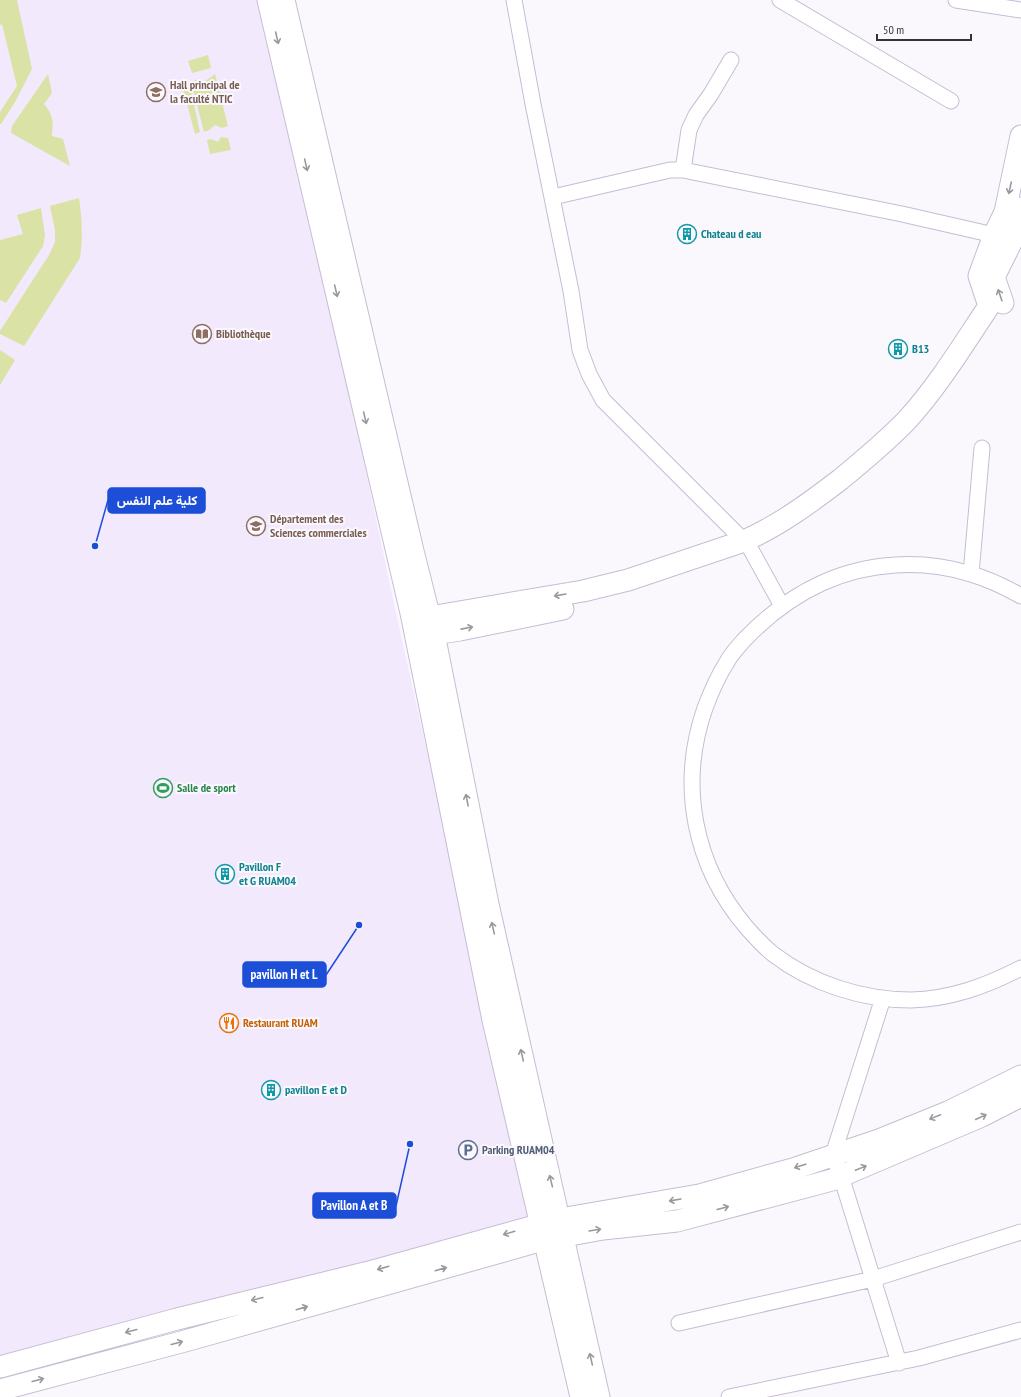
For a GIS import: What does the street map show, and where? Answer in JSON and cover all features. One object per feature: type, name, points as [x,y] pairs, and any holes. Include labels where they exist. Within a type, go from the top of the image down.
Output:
[{"type":"main road","points":[[268,0],[426,627]]},
{"type":"main road","points":[[284,0],[413,551],[493,1020],[600,1397]]},
{"type":"main road","points":[[1009,241],[1005,212],[1021,136]]},
{"type":"main road","points":[[426,627],[628,580],[747,545],[756,536],[806,507],[869,456],[907,420],[940,378],[989,306],[979,276],[1009,241],[1021,208]]},
{"type":"main road","points":[[0,1367],[177,1319],[369,1272],[699,1195],[796,1168],[879,1140],[948,1112],[1021,1076]]},
{"type":"main road","points":[[0,1390],[192,1338],[552,1230],[602,1229],[677,1221],[825,1182],[982,1116],[1021,1096]]},
{"type":"main road","points":[[552,1230],[581,1397]]},
{"type":"street","points":[[514,0],[533,104],[571,291],[580,350],[589,374],[603,400],[747,545],[782,606]]},
{"type":"street","points":[[780,0],[951,101]]},
{"type":"street","points":[[956,0],[1021,10]]},
{"type":"street","points":[[682,170],[689,130],[696,115],[711,94],[731,60]]},
{"type":"street","points":[[553,197],[670,170],[682,170],[902,214],[1009,241]]},
{"type":"street","points":[[971,574],[982,448]]},
{"type":"street","points":[[1021,596],[1000,585],[971,574],[944,567],[915,564],[859,570],[831,579],[806,591],[782,606],[759,624],[727,661],[710,695],[700,722],[694,751],[692,780],[693,801],[698,837],[707,864],[720,890],[736,915],[755,936],[772,953],[801,972],[827,984],[854,993],[883,998],[912,1000],[940,997],[975,989],[996,981],[1021,968]]},
{"type":"street","points":[[883,998],[833,1155],[841,1176],[899,1363]]},
{"type":"street","points":[[679,1323],[873,1279],[1021,1232]]},
{"type":"street","points":[[729,1397],[899,1363],[1021,1330]]},
{"type":"shaded area","points":[[0,0],[266,0],[396,613],[531,1217],[0,1375]]},
{"type":"green space","points":[[0,0],[17,0],[32,69],[15,102],[1,124],[0,112],[17,86],[2,24],[0,25]]},
{"type":"green space","points":[[208,55],[211,68],[192,73],[188,61]]},
{"type":"green space","points":[[48,74],[52,93],[44,104],[50,112],[52,119],[52,136],[63,139],[70,166],[11,133],[12,126]]},
{"type":"green space","points":[[215,74],[228,126],[222,128],[215,125],[204,132],[191,82],[196,80],[203,83]]},
{"type":"green space","points":[[189,82],[200,132],[195,134],[182,85]]},
{"type":"green space","points":[[221,137],[228,138],[231,150],[210,154],[207,140],[211,139],[218,142]]},
{"type":"green space","points":[[79,198],[82,228],[80,258],[24,346],[0,334],[0,331],[49,255],[55,242],[55,230],[50,206]]},
{"type":"green space","points":[[41,208],[45,235],[43,246],[6,303],[0,300],[0,240],[23,234],[17,215]]},
{"type":"green space","points":[[0,350],[15,360],[0,385]]},
{"type":"place","name":"Hall principal de la faculté NTIC","points":[[156,92]]},
{"type":"place","name":"Chateau d eau","points":[[687,234]]},
{"type":"place","name":"Bibliothèque","points":[[202,334]]},
{"type":"place","name":"B13","points":[[898,349]]},
{"type":"place","name":"Département des Sciences commerciales","points":[[256,526]]},
{"type":"place","name":"كلية علم النفس","points":[[95,546]]},
{"type":"place","name":"Salle de sport","points":[[163,788]]},
{"type":"place","name":"Pavillon F et G RUAM04","points":[[225,874]]},
{"type":"place","name":"pavillon H et L","points":[[359,925]]},
{"type":"place","name":"Restaurant RUAM","points":[[229,1023]]},
{"type":"place","name":"pavillon E et D","points":[[271,1090]]},
{"type":"place","name":"Pavillon A et B","points":[[410,1144]]},
{"type":"place","name":"Parking RUAM04","points":[[468,1150]]}]
